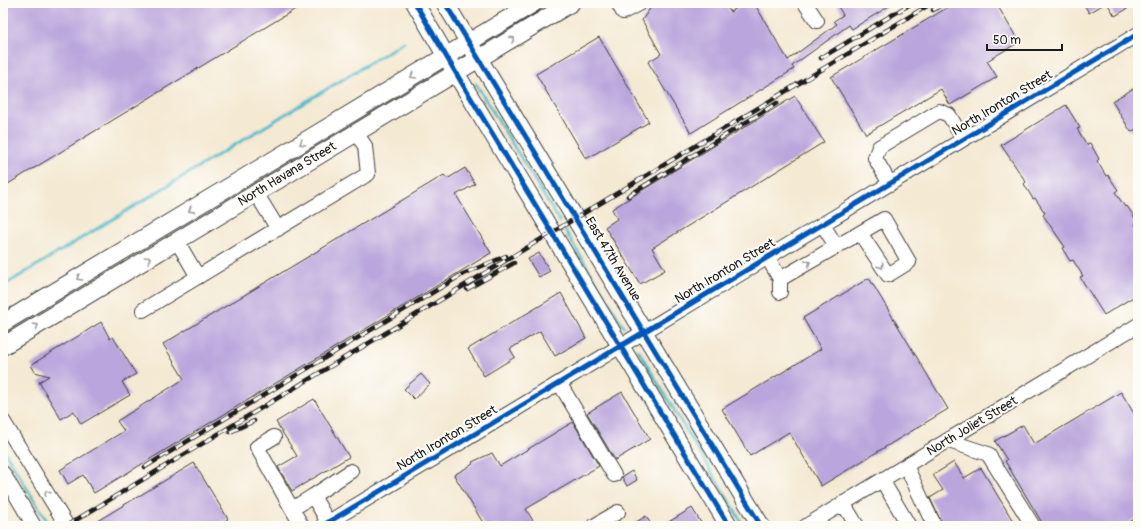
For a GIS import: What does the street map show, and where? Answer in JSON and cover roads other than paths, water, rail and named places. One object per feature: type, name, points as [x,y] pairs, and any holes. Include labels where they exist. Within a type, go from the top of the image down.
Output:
[{"type":"main road","points":[[415,3],[455,73],[729,526]]},
{"type":"main road","name":"East 47th Avenue","points":[[445,3],[761,526]]},
{"type":"main road","name":"North Havana Street","points":[[3,323],[534,3]]},
{"type":"main road","name":"North Havana Street","points":[[3,346],[571,3]]},
{"type":"street","points":[[618,3],[623,12],[640,3]]},
{"type":"street","points":[[805,3],[817,21]]},
{"type":"street","name":"North Ironton Street","points":[[325,524],[560,384],[1138,34]]},
{"type":"street","points":[[890,184],[875,158],[879,147],[939,111],[949,115],[963,139]]},
{"type":"street","points":[[143,310],[368,174],[365,146],[356,132]]},
{"type":"street","points":[[256,193],[278,229]]},
{"type":"street","points":[[823,225],[836,246]]},
{"type":"street","points":[[768,258],[780,286],[836,246],[860,233]]},
{"type":"street","points":[[176,242],[198,277]]},
{"type":"street","name":"North Joliet Street","points":[[806,526],[1138,325]]},
{"type":"street","points":[[560,384],[614,475]]},
{"type":"street","points":[[3,421],[67,526]]},
{"type":"street","points":[[274,437],[257,447],[302,526]]},
{"type":"street","points":[[949,440],[988,454],[1033,526]]},
{"type":"street","points":[[906,466],[921,495],[923,506],[935,526]]},
{"type":"street","points":[[292,508],[351,471]]},
{"type":"street","points":[[3,473],[34,526]]},
{"type":"street","points":[[882,480],[909,526]]},
{"type":"street","points":[[313,496],[325,524]]},
{"type":"street","points":[[843,503],[857,526]]},
{"type":"street","points":[[594,526],[618,512]]},
{"type":"waterway","points":[[3,286],[404,42]]},
{"type":"waterway","points":[[476,84],[560,222]]},
{"type":"waterway","points":[[564,229],[624,327]]},
{"type":"waterway","points":[[638,350],[744,526]]},
{"type":"waterway","points":[[3,449],[50,526]]},
{"type":"railway","points":[[821,58],[912,3]]},
{"type":"railway","points":[[66,526],[932,3]]},
{"type":"railway","points":[[933,10],[944,3]]},
{"type":"railway","points":[[628,196],[777,103]]},
{"type":"railway","points":[[145,467],[463,274],[506,256]]},
{"type":"railway","points":[[467,289],[514,263]]},
{"type":"railway","points":[[230,432],[254,421]]},
{"type":"railway","points":[[1132,526],[1138,523]]}]
